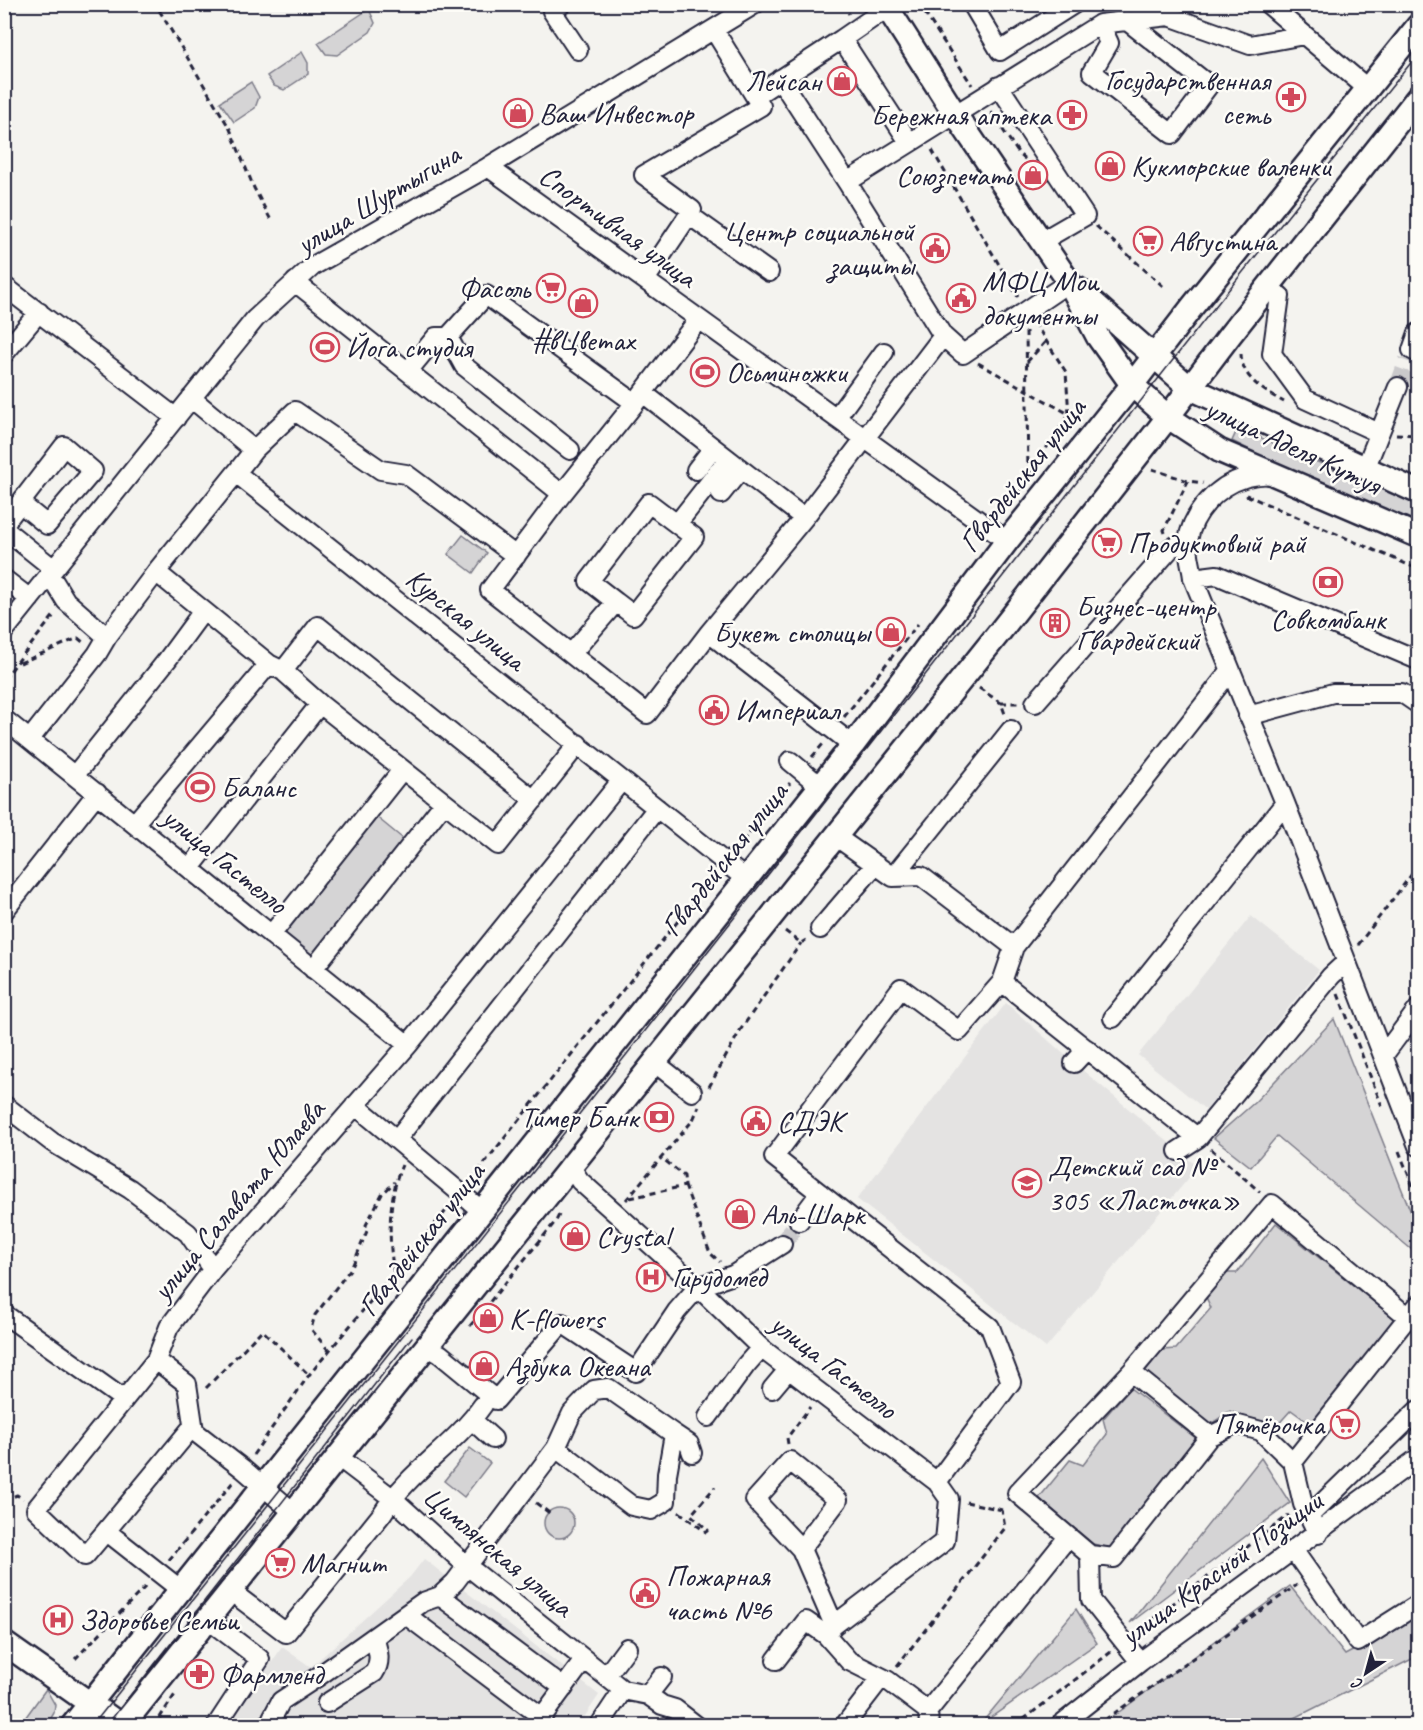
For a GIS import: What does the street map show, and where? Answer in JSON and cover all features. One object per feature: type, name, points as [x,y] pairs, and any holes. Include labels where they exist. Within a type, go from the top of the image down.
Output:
[{"type":"main road","name":"улица Аделя Кутуя","points":[[886,6],[955,114],[1069,282],[1098,337],[1132,385],[1168,417],[1220,451],[1419,536]]},
{"type":"main road","name":"Гвардейская улица","points":[[72,1725],[853,745],[1007,541],[1419,26]]},
{"type":"main road","points":[[4,1643],[122,1725],[835,836],[1419,98]]},
{"type":"main road","name":"улица Аделя Кутуя","points":[[1069,282],[1190,388],[1419,492]]},
{"type":"street","points":[[562,4],[552,10],[578,50]]},
{"type":"street","name":"улица Шуртыгина","points":[[4,631],[255,319],[313,266],[488,167],[755,4]]},
{"type":"street","points":[[972,4],[1000,51],[1074,4]]},
{"type":"street","points":[[1268,4],[1368,89]]},
{"type":"street","points":[[754,96],[842,39],[886,6]]},
{"type":"street","points":[[847,182],[1100,24],[1169,16],[1250,45],[1304,35]]},
{"type":"street","points":[[1100,24],[1109,43],[1092,72],[1172,134],[1209,85],[1126,20]]},
{"type":"street","points":[[645,280],[692,210],[644,175],[761,106],[714,30]]},
{"type":"street","points":[[842,39],[916,138]]},
{"type":"street","points":[[780,79],[943,336],[963,354],[1069,282]]},
{"type":"street","points":[[999,86],[1085,216],[1040,242]]},
{"type":"street","name":"Спортивная улица","points":[[488,167],[1007,541]]},
{"type":"street","points":[[689,215],[769,272]]},
{"type":"street","points":[[295,282],[562,494]]},
{"type":"street","points":[[4,286],[176,418]]},
{"type":"street","points":[[408,371],[436,337],[448,337],[486,295],[713,448],[804,518]]},
{"type":"street","points":[[1280,296],[1272,354],[1305,399],[1379,433]]},
{"type":"street","points":[[4,354],[39,312]]},
{"type":"street","points":[[698,320],[490,590],[647,714],[709,633],[804,518],[943,336]]},
{"type":"street","points":[[448,337],[464,366],[570,450]]},
{"type":"street","points":[[836,418],[884,352]]},
{"type":"street","points":[[1365,469],[1398,387]]},
{"type":"street","points":[[191,398],[255,450]]},
{"type":"street","points":[[30,739],[97,654],[156,572],[236,472],[295,411],[381,470],[406,474],[516,556]]},
{"type":"street","points":[[696,470],[713,448]]},
{"type":"street","points":[[721,494],[734,464]]},
{"type":"street","points":[[677,524],[734,464]]},
{"type":"street","name":"Курская улица","points":[[236,472],[746,879]]},
{"type":"street","points":[[1272,474],[1244,478],[1226,487],[1207,502],[1199,512],[1188,542],[1193,578],[1285,804],[1419,1146]]},
{"type":"street","points":[[4,524],[20,503]]},
{"type":"street","points":[[649,503],[694,537],[633,615],[616,602],[589,581],[649,503]]},
{"type":"street","points":[[4,530],[52,572],[66,601],[107,638]]},
{"type":"street","points":[[1035,703],[1171,548],[1188,542]]},
{"type":"street","points":[[156,572],[498,845],[578,744]]},
{"type":"street","points":[[1193,578],[1217,574],[1419,660]]},
{"type":"street","points":[[4,579],[30,599]]},
{"type":"street","points":[[571,654],[616,602]]},
{"type":"street","points":[[75,775],[203,611]]},
{"type":"street","points":[[135,823],[276,668],[318,626],[534,800]]},
{"type":"street","points":[[709,633],[853,745]]},
{"type":"street","points":[[937,1482],[1011,1382],[990,1327],[774,1157],[901,988],[959,1031],[1002,982],[1014,946],[1230,671]]},
{"type":"street","points":[[1248,716],[1333,693],[1402,693],[1419,704]]},
{"type":"street","points":[[189,868],[320,704]]},
{"type":"street","name":"улица Гастелло","points":[[4,718],[408,1045]]},
{"type":"street","points":[[893,878],[1011,730]]},
{"type":"street","points":[[796,765],[820,786]]},
{"type":"street","points":[[271,935],[402,770]]},
{"type":"street","name":"улица Салавата Юлаева","points":[[106,1531],[85,1556],[36,1509],[156,1360],[169,1327],[213,1269],[408,1045],[622,780]]},
{"type":"street","points":[[4,911],[97,793]]},
{"type":"street","points":[[313,969],[444,803]]},
{"type":"street","points":[[1113,1018],[1285,804]]},
{"type":"street","points":[[403,1143],[657,808]]},
{"type":"street","points":[[835,836],[893,878],[921,876],[1014,946]]},
{"type":"street","points":[[820,929],[874,866]]},
{"type":"street","points":[[1178,1151],[1198,1138],[1331,976],[1346,962]]},
{"type":"street","points":[[1002,982],[1198,1138]]},
{"type":"street","points":[[1383,1056],[1419,1009]]},
{"type":"street","points":[[1074,1064],[1087,1049]]},
{"type":"street","points":[[654,1062],[701,1094]]},
{"type":"street","points":[[4,1105],[52,1142],[130,1189],[188,1233],[213,1269]]},
{"type":"street","points":[[355,1105],[482,1210]]},
{"type":"street","name":"улица Гастелло","points":[[570,1166],[580,1181],[698,1287],[761,1348],[937,1482],[949,1499]]},
{"type":"street","points":[[799,1221],[820,1193]]},
{"type":"street","points":[[1293,1462],[1413,1311],[1272,1204],[1131,1372],[1017,1493],[1090,1555],[1114,1558],[1210,1436],[1235,1424],[1262,1431],[1293,1462],[1306,1510],[1318,1533]]},
{"type":"street","points":[[426,1346],[440,1354],[496,1400],[562,1323],[633,1380],[676,1311],[698,1287],[733,1275],[782,1244]]},
{"type":"street","points":[[4,1314],[123,1399]]},
{"type":"street","points":[[708,1417],[761,1348]]},
{"type":"street","points":[[156,1360],[188,1384],[194,1431],[292,1511]]},
{"type":"street","points":[[772,1389],[788,1370]]},
{"type":"street","points":[[1131,1372],[1210,1436]]},
{"type":"street","points":[[277,1725],[272,1718],[280,1701],[320,1677],[423,1602],[440,1596],[455,1581],[556,1448],[572,1413],[594,1390],[608,1388],[689,1444],[693,1453]]},
{"type":"street","points":[[229,1590],[286,1633],[382,1514],[392,1498],[472,1420],[483,1405]]},
{"type":"street","points":[[1306,1510],[1419,1410]]},
{"type":"street","points":[[472,1420],[494,1439]]},
{"type":"street","points":[[181,1590],[106,1531],[193,1426]]},
{"type":"street","points":[[556,1448],[632,1506],[651,1510],[666,1501],[667,1474],[674,1434]]},
{"type":"street","name":"Цимлянская улица","points":[[337,1456],[392,1498],[466,1566],[623,1690]]},
{"type":"street","name":"улица Красной Позиции","points":[[1059,1725],[1140,1662],[1419,1458]]},
{"type":"street","points":[[801,1549],[838,1500],[790,1461],[755,1500],[801,1549],[830,1630],[849,1661],[884,1679],[928,1718],[1068,1537]]},
{"type":"street","points":[[830,1630],[945,1540],[949,1499]]},
{"type":"street","points":[[1294,1551],[1358,1642],[1419,1604]]},
{"type":"street","points":[[1090,1555],[1091,1599],[1140,1662]]},
{"type":"street","points":[[440,1596],[564,1689]]},
{"type":"street","points":[[406,1614],[539,1721],[584,1660]]},
{"type":"street","points":[[206,1618],[261,1659],[216,1725]]},
{"type":"street","points":[[776,1660],[806,1622],[830,1630]]},
{"type":"street","points":[[327,1702],[374,1673],[380,1659],[374,1637]]},
{"type":"street","points":[[606,1676],[627,1648]]},
{"type":"street","points":[[648,1695],[662,1677]]},
{"type":"street","points":[[844,1725],[884,1679]]},
{"type":"street","points":[[599,1725],[623,1690],[648,1695],[675,1709],[697,1725]]},
{"type":"path","points":[[167,4],[159,10],[230,129],[254,188],[272,222]]},
{"type":"path","points":[[842,4],[858,28]]},
{"type":"path","points":[[919,4],[1019,154]]},
{"type":"path","points":[[916,138],[1066,372],[1069,415],[1028,475],[1015,500]]},
{"type":"path","points":[[1027,311],[1028,475]]},
{"type":"path","points":[[1026,363],[1046,341]]},
{"type":"path","points":[[963,354],[1069,415]]},
{"type":"path","points":[[1151,469],[1188,482],[1226,487],[1419,569]]},
{"type":"path","points":[[4,679],[66,601]]},
{"type":"path","points":[[75,1659],[158,1574],[243,1469],[309,1375],[461,1193],[725,863],[796,765],[833,730],[920,621]]},
{"type":"path","points":[[17,664],[78,638],[97,654]]},
{"type":"path","points":[[972,684],[1001,703],[1011,730]]},
{"type":"path","points":[[1346,962],[1419,866]]},
{"type":"path","points":[[781,928],[801,943]]},
{"type":"path","points":[[615,1213],[693,1120],[701,1094],[741,1029],[801,943],[820,929]]},
{"type":"path","points":[[1198,1138],[1248,1180],[1272,1204]]},
{"type":"path","points":[[394,1273],[390,1252],[390,1228],[395,1182],[403,1143]]},
{"type":"path","points":[[662,1158],[684,1176],[685,1186],[710,1253],[733,1275]]},
{"type":"path","points":[[329,1351],[311,1329],[315,1315],[352,1267],[367,1231],[366,1225],[382,1194],[395,1182]]},
{"type":"path","points":[[628,1199],[685,1186]]},
{"type":"path","points":[[190,1404],[262,1330],[309,1375]]},
{"type":"path","points":[[790,1461],[788,1438],[813,1403]]},
{"type":"path","points":[[666,1501],[705,1532],[708,1530],[691,1515],[715,1487]]},
{"type":"path","points":[[1002,1510],[1017,1493]]},
{"type":"path","points":[[949,1499],[1002,1510]]},
{"type":"path","points":[[884,1679],[1005,1528],[1002,1510]]},
{"type":"path","points":[[1015,1725],[1124,1642],[1306,1510]]},
{"type":"path","points":[[1096,1725],[1310,1575]]},
{"type":"path","points":[[157,1722],[161,1725]]},
{"type":"shaded area","points":[[369,9],[375,23],[370,32],[337,55],[326,54],[318,43]]},
{"type":"shaded area","points":[[302,52],[308,63],[308,74],[284,90],[274,86],[267,76]]},
{"type":"shaded area","points":[[251,82],[259,97],[255,108],[234,122],[220,102]]},
{"type":"shaded area","points":[[1238,428],[1418,505],[1418,524],[1280,465],[1232,441]]},
{"type":"shaded area","points":[[463,535],[487,553],[473,573],[448,554]]},
{"type":"shaded area","points":[[374,815],[407,842],[313,961],[279,933]]},
{"type":"shaded area","points":[[1251,916],[1319,970],[1206,1110],[1138,1055]]},
{"type":"shaded area","name":"Детский сад № 305 «Ласточка»","points":[[1006,1003],[1198,1167],[1046,1348],[857,1199]]},
{"type":"shaded area","points":[[1334,1019],[1418,1230],[1418,1255],[1277,1136],[1251,1167],[1214,1138],[1255,1102]]},
{"type":"shaded area","points":[[1276,1223],[1395,1319],[1313,1426],[1291,1410],[1274,1429],[1230,1411],[1209,1425],[1143,1374],[1162,1350],[1176,1349],[1211,1308],[1205,1295],[1223,1273],[1237,1273]]},
{"type":"shaded area","points":[[1130,1388],[1197,1439],[1111,1548],[1093,1544],[1039,1498],[1070,1460],[1083,1465],[1107,1434],[1103,1419]]},
{"type":"shaded area","points":[[470,1448],[490,1463],[464,1497],[444,1481]]},
{"type":"shaded area","points":[[1261,1458],[1290,1503],[1130,1623]]},
{"type":"shaded area","points":[[559,1508],[570,1512],[574,1523],[570,1534],[559,1538],[548,1534],[544,1523],[548,1512]]},
{"type":"shaded area","points":[[424,1559],[599,1695],[579,1725],[229,1726],[282,1647],[311,1667],[410,1577]]},
{"type":"shaded area","points":[[1290,1586],[1345,1655],[1418,1616],[1418,1656],[1281,1725],[1100,1726]]},
{"type":"shaded area","points":[[1076,1609],[1097,1643],[980,1725]]},
{"type":"shaded area","points":[[46,1689],[55,1705],[54,1713],[47,1725],[20,1725]]},
{"type":"tunnel","points":[[1398,387],[1408,360]]},
{"type":"tunnel","points":[[782,1244],[799,1221]]},
{"type":"tram line","points":[[92,1726],[627,1054],[1206,318],[1418,54]]},
{"type":"tram line","points":[[106,1726],[412,1337]]},
{"type":"place","name":"Лейсан","points":[[842,81]]},
{"type":"place","name":"Государственная сеть","points":[[1291,97]]},
{"type":"place","name":"Ваш Инвестор","points":[[518,113]]},
{"type":"place","name":"Бережная аптека","points":[[1072,115]]},
{"type":"place","name":"Кукморские валенки","points":[[1110,166]]},
{"type":"place","name":"Союзпечать","points":[[1033,175]]},
{"type":"place","name":"Августина","points":[[1148,241]]},
{"type":"place","name":"Центр социальной защиты","points":[[935,248]]},
{"type":"place","name":"Фасоль","points":[[551,288]]},
{"type":"place","name":"МФЦ Мои документы","points":[[961,298]]},
{"type":"place","name":"#вЦветах","points":[[583,303]]},
{"type":"place","name":"Йога студия","points":[[325,347]]},
{"type":"place","name":"Осьминожки","points":[[705,372]]},
{"type":"place","name":"Продуктовый рай","points":[[1107,543]]},
{"type":"place","name":"Совкомбанк","points":[[1328,582]]},
{"type":"place","name":"Бизнес-центр Гвардейский","points":[[1055,623]]},
{"type":"place","name":"Букет столицы","points":[[891,632]]},
{"type":"place","name":"Империал","points":[[714,710]]},
{"type":"place","name":"Баланс","points":[[200,787]]},
{"type":"place","name":"Тимер Банк","points":[[659,1117]]},
{"type":"place","name":"СДЭК","points":[[756,1121]]},
{"type":"place","name":"Детский сад № 305 «Ласточка»","points":[[1027,1183]]},
{"type":"place","name":"Аль-Шарк","points":[[740,1214]]},
{"type":"place","name":"Crystal","points":[[575,1236]]},
{"type":"place","name":"Гирудомед","points":[[651,1277]]},
{"type":"place","name":"K-flowers","points":[[488,1318]]},
{"type":"place","name":"Азбука Океана","points":[[484,1366]]},
{"type":"place","name":"Пятёрочка","points":[[1345,1424]]},
{"type":"place","name":"Магнит","points":[[280,1563]]},
{"type":"place","name":"Пожарная часть №6","points":[[645,1593]]},
{"type":"place","name":"Здоровье Семьи","points":[[58,1620]]},
{"type":"place","name":"Фармленд","points":[[199,1674]]}]
